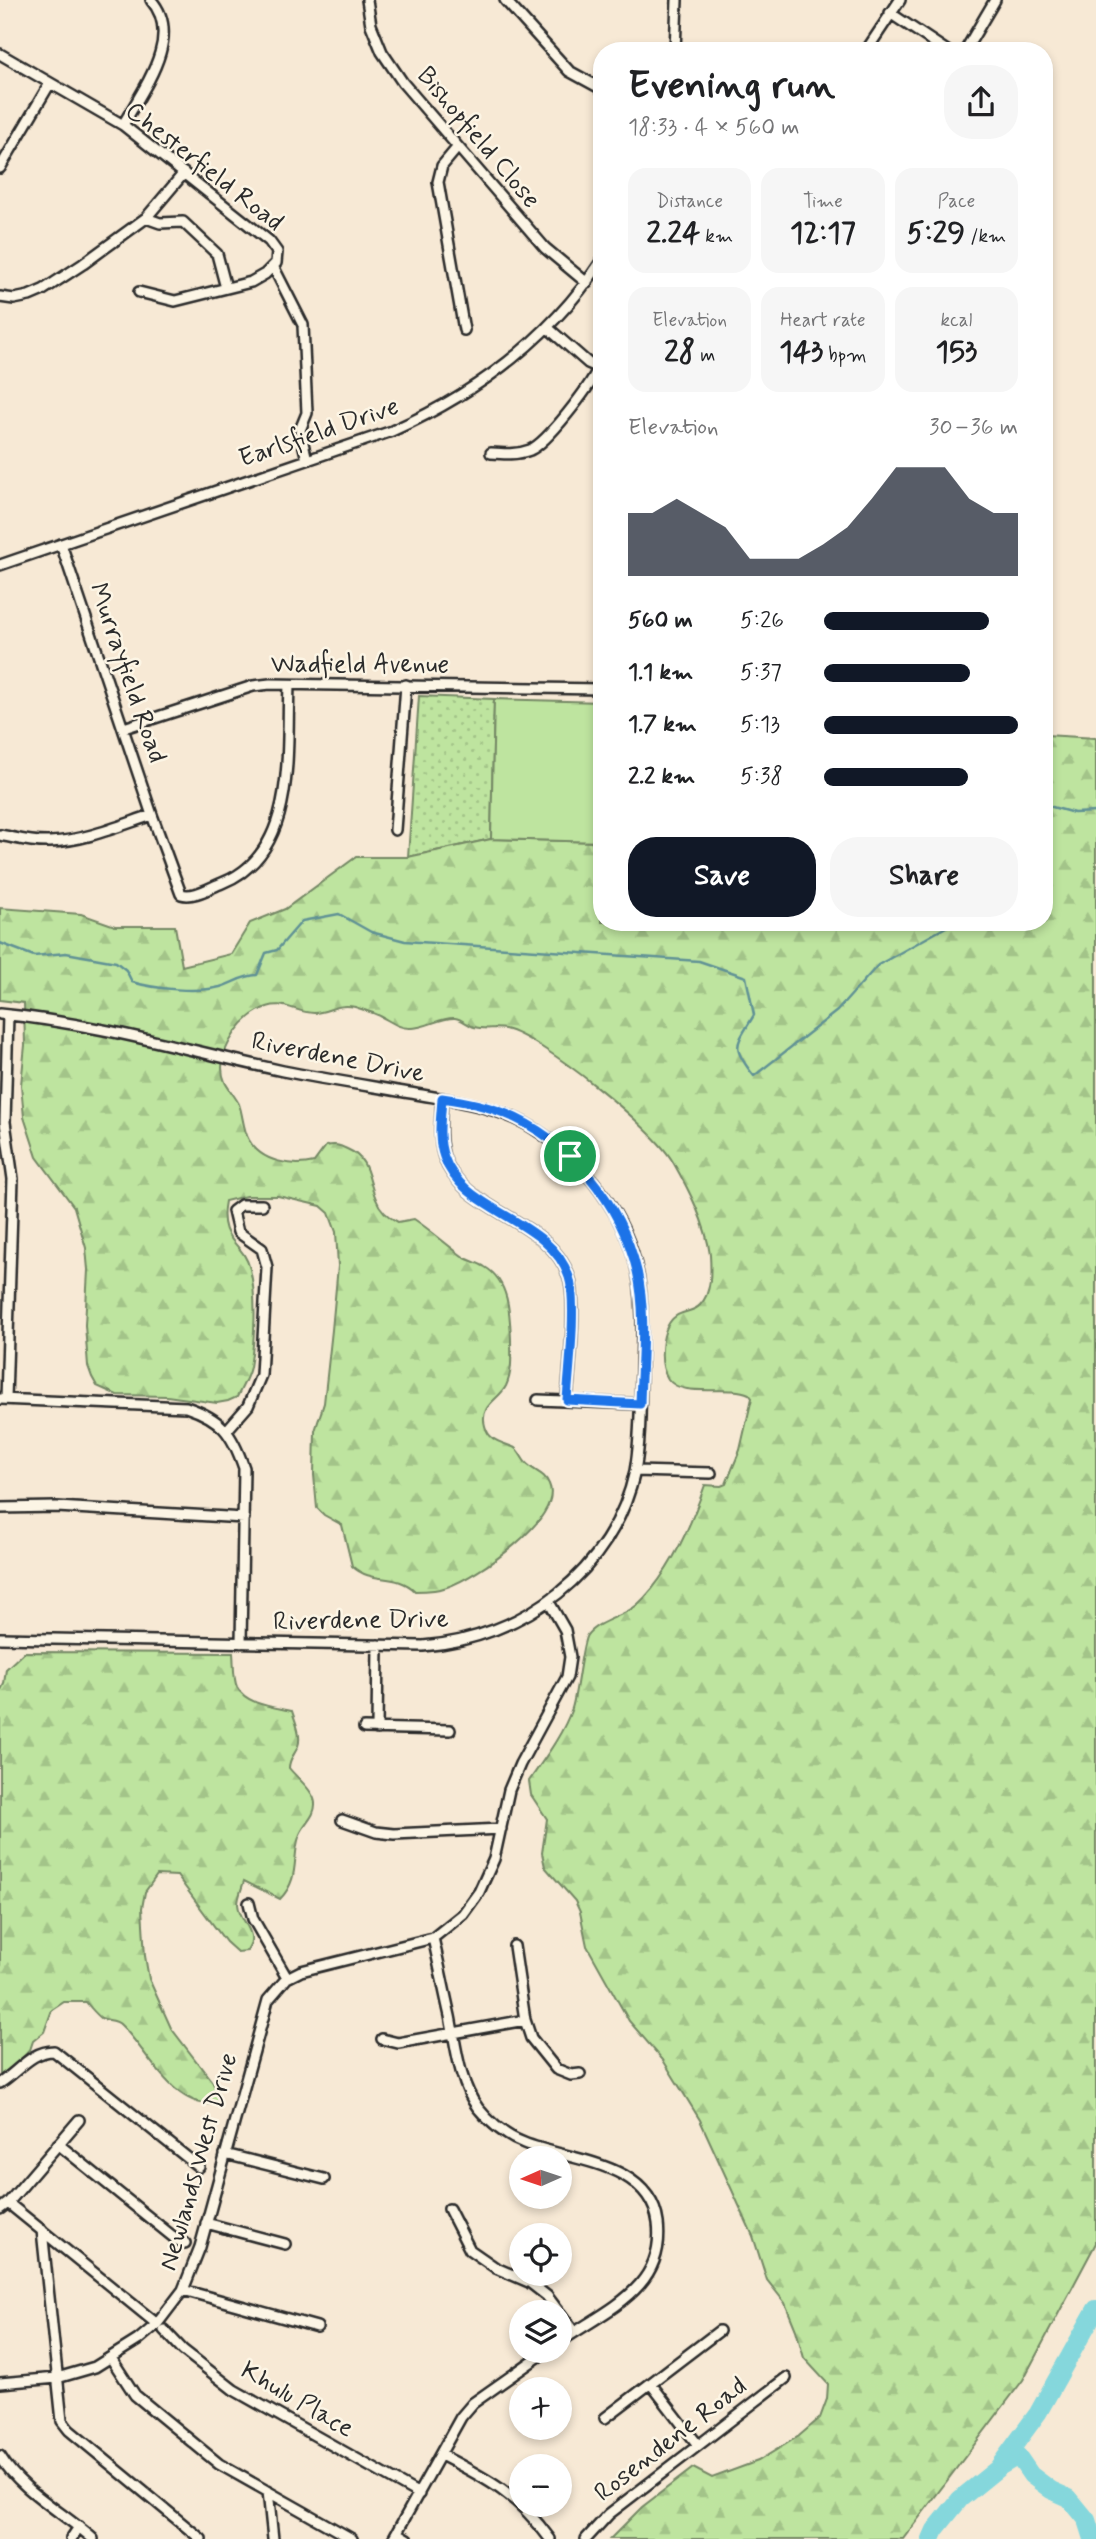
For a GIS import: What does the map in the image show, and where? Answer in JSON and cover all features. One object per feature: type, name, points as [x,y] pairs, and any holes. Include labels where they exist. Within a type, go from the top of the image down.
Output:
[{"type":"street","points":[[123,125],[164,46],[159,8],[151,0]]},
{"type":"street","name":"Bishopfield Close","points":[[367,0],[371,25],[382,52],[403,83],[545,248],[587,283]]},
{"type":"street","points":[[505,0],[569,71],[593,84]]},
{"type":"street","points":[[675,42],[677,0]]},
{"type":"street","points":[[872,42],[900,0]]},
{"type":"street","points":[[970,42],[995,0]]},
{"type":"street","points":[[890,13],[934,42]]},
{"type":"street","name":"Chesterfield Road","points":[[0,54],[49,85],[123,125],[270,241],[277,252],[273,266],[251,282],[175,301],[139,292]]},
{"type":"street","points":[[0,168],[49,85]]},
{"type":"street","points":[[457,148],[442,166],[438,183],[464,330]]},
{"type":"street","points":[[0,297],[14,299],[43,290],[146,218],[184,173]]},
{"type":"street","points":[[146,218],[160,223],[183,222],[217,254],[226,288]]},
{"type":"street","points":[[273,266],[303,325],[307,413],[300,430],[307,460]]},
{"type":"street","name":"Earlsfield Drive","points":[[0,565],[392,431],[427,416],[499,371],[548,328],[593,274]]},
{"type":"street","points":[[548,328],[593,366]]},
{"type":"street","points":[[491,453],[519,453],[535,447],[570,410],[593,379]]},
{"type":"street","name":"Murrayfield Road","points":[[61,544],[177,887],[184,895],[195,894],[233,878],[263,852],[279,822],[285,786],[289,686]]},
{"type":"street","name":"Wadfield Avenue","points":[[124,728],[253,686],[270,684],[593,689]]},
{"type":"street","points":[[395,830],[407,685]]},
{"type":"street","points":[[0,835],[40,842],[70,840],[152,815]]},
{"type":"street","points":[[4,1014],[5,1122],[13,1179],[5,1280],[3,1399],[186,1408],[206,1414],[227,1430],[244,1468],[241,1643]]},
{"type":"street","name":"Riverdene Drive","points":[[0,1638],[423,1646],[462,1641],[521,1620],[549,1602],[585,1569],[610,1534],[627,1498],[639,1443],[642,1328],[639,1284],[625,1236],[612,1209],[593,1180],[570,1156],[534,1129],[504,1112],[467,1102],[284,1071],[57,1020],[4,1014]]},
{"type":"street","points":[[442,1098],[440,1140],[444,1158],[453,1176],[472,1193],[545,1241],[570,1278],[572,1298],[567,1400]]},
{"type":"street","points":[[227,1430],[248,1406],[261,1375],[267,1274],[267,1261],[262,1249],[238,1232],[233,1211],[241,1205],[262,1205]]},
{"type":"street","points":[[538,1400],[640,1404]]},
{"type":"street","points":[[635,1471],[711,1473]]},
{"type":"street","points":[[0,1507],[57,1507],[244,1518]]},
{"type":"street","points":[[248,1903],[253,1919],[287,1978],[315,1966],[433,1938],[463,1914],[479,1892],[494,1859],[509,1790],[520,1764],[562,1690],[569,1670],[570,1657],[565,1630],[549,1602]]},
{"type":"street","points":[[377,1729],[378,1645]]},
{"type":"street","points":[[364,1728],[450,1730]]},
{"type":"street","points":[[342,1820],[376,1832],[394,1834],[500,1829]]},
{"type":"street","points":[[433,1938],[467,2091],[490,2121],[523,2143],[605,2166],[620,2173],[636,2184],[650,2199],[657,2214],[657,2252],[646,2277],[630,2297],[574,2332],[572,2329]]},
{"type":"street","points":[[513,1946],[525,2020],[531,2038],[556,2068],[571,2075],[580,2074]]},
{"type":"street","name":"Newlands West Drive","points":[[0,2383],[57,2378],[96,2367],[160,2327],[183,2290],[206,2223],[268,2000],[287,1978]]},
{"type":"street","points":[[382,2039],[398,2043],[525,2020]]},
{"type":"street","points":[[0,2082],[40,2052],[54,2051],[199,2167]]},
{"type":"street","points":[[4,2206],[79,2120]]},
{"type":"street","points":[[58,2144],[177,2241],[185,2243]]},
{"type":"street","points":[[225,2154],[324,2179]]},
{"type":"street","name":"Khulu Place","points":[[4,2206],[41,2230],[234,2390],[419,2494]]},
{"type":"street","points":[[449,2209],[470,2250],[496,2268],[529,2282],[549,2300]]},
{"type":"street","points":[[206,2223],[285,2244]]},
{"type":"street","points":[[41,2230],[60,2416],[64,2425],[201,2539]]},
{"type":"street","points":[[183,2290],[317,2327]]},
{"type":"street","points":[[605,2418],[719,2331]]},
{"type":"street","points":[[111,2358],[135,2395],[219,2463],[352,2539]]},
{"type":"street","points":[[407,2539],[395,2536],[461,2417],[473,2403],[530,2363]]},
{"type":"street","name":"Rosendene Road","points":[[586,2539],[609,2514],[786,2378]]},
{"type":"street","points":[[651,2384],[698,2445]]},
{"type":"street","points":[[441,2455],[492,2482],[516,2499],[550,2539]]},
{"type":"street","points":[[0,2456],[28,2487],[93,2539]]},
{"type":"street","points":[[268,2491],[273,2539]]},
{"type":"street","points":[[71,2539],[79,2526]]},
{"type":"green space","points":[[419,696],[494,699],[491,839],[408,857]]},
{"type":"green space","points":[[494,699],[593,702],[593,842],[491,839]]},
{"type":"green space","points":[[1053,735],[1096,738],[1096,2243],[1023,2380],[903,2539],[610,2539],[642,2507],[693,2468],[712,2478],[758,2461],[799,2436],[820,2418],[827,2399],[828,2384],[804,2358],[785,2303],[767,2280],[753,2236],[700,2120],[663,2060],[629,2021],[587,1946],[575,1901],[545,1867],[542,1853],[547,1819],[531,1795],[529,1781],[568,1718],[587,1635],[637,1605],[649,1593],[678,1549],[705,1485],[726,1484],[740,1450],[752,1398],[749,1394],[729,1390],[694,1390],[675,1385],[668,1379],[663,1364],[662,1346],[667,1328],[676,1316],[698,1307],[704,1300],[709,1288],[710,1274],[710,1255],[701,1219],[673,1162],[644,1128],[596,1086],[544,1049],[505,1029],[474,1027],[455,1018],[421,1027],[405,1028],[355,1007],[339,1007],[314,1013],[274,1005],[250,1016],[235,1032],[225,1052],[222,1072],[239,1104],[245,1132],[254,1147],[269,1158],[296,1164],[314,1162],[326,1146],[337,1145],[354,1153],[367,1170],[382,1210],[398,1222],[414,1219],[465,1258],[485,1267],[499,1280],[507,1298],[511,1368],[503,1391],[487,1408],[485,1426],[492,1438],[513,1447],[526,1463],[545,1477],[549,1484],[550,1498],[544,1513],[531,1529],[496,1559],[447,1587],[415,1591],[408,1585],[368,1575],[352,1566],[342,1525],[317,1508],[314,1475],[315,1431],[324,1403],[338,1266],[336,1232],[329,1213],[321,1206],[278,1196],[246,1196],[225,1201],[225,1225],[232,1240],[247,1259],[254,1292],[250,1367],[237,1397],[217,1403],[167,1396],[117,1395],[97,1386],[88,1366],[85,1325],[88,1270],[86,1248],[74,1207],[37,1157],[24,1117],[21,1085],[25,1045],[24,1003],[0,1000],[0,908],[81,914],[115,926],[175,926],[182,966],[231,954],[250,923],[285,909],[356,857],[408,857],[491,839],[593,842],[593,931],[1053,931]]},
{"type":"green space","points":[[24,1652],[233,1653],[235,1679],[241,1693],[262,1704],[292,1711],[298,1728],[299,1742],[289,1768],[312,1794],[315,1808],[301,1833],[293,1876],[280,1899],[244,1881],[238,1904],[251,1938],[247,1951],[237,1952],[226,1942],[177,1876],[157,1875],[145,1892],[142,1908],[149,1979],[171,2028],[213,2083],[219,2098],[216,2104],[200,2103],[174,2088],[121,2025],[101,2018],[86,2002],[64,2002],[52,2010],[44,2032],[33,2041],[30,2050],[0,2075],[0,1692],[6,1669]]},
{"type":"waterway","points":[[1053,807],[1074,813],[1096,812]]},
{"type":"waterway","points":[[0,943],[34,956],[66,953],[116,962],[126,970],[132,982],[188,990],[211,989],[257,975],[266,953],[277,950],[302,921],[339,914],[371,932],[405,941],[699,961],[746,977],[754,1015],[738,1046],[741,1058],[754,1076],[837,1011],[878,965],[939,931]]},
{"type":"waterway","points":[[931,2539],[960,2499],[997,2469],[1038,2413],[1096,2309]]},
{"type":"waterway","points":[[1001,2466],[1018,2456],[1031,2475],[1051,2490],[1069,2498],[1087,2520],[1093,2539]]},
{"type":"route","points":[[442,1098],[504,1112],[534,1129],[570,1156],[593,1180],[612,1209],[637,1271],[642,1328],[640,1404],[567,1400],[572,1298],[570,1278],[545,1241],[472,1193],[453,1176],[444,1158],[440,1140],[442,1098]]}]
